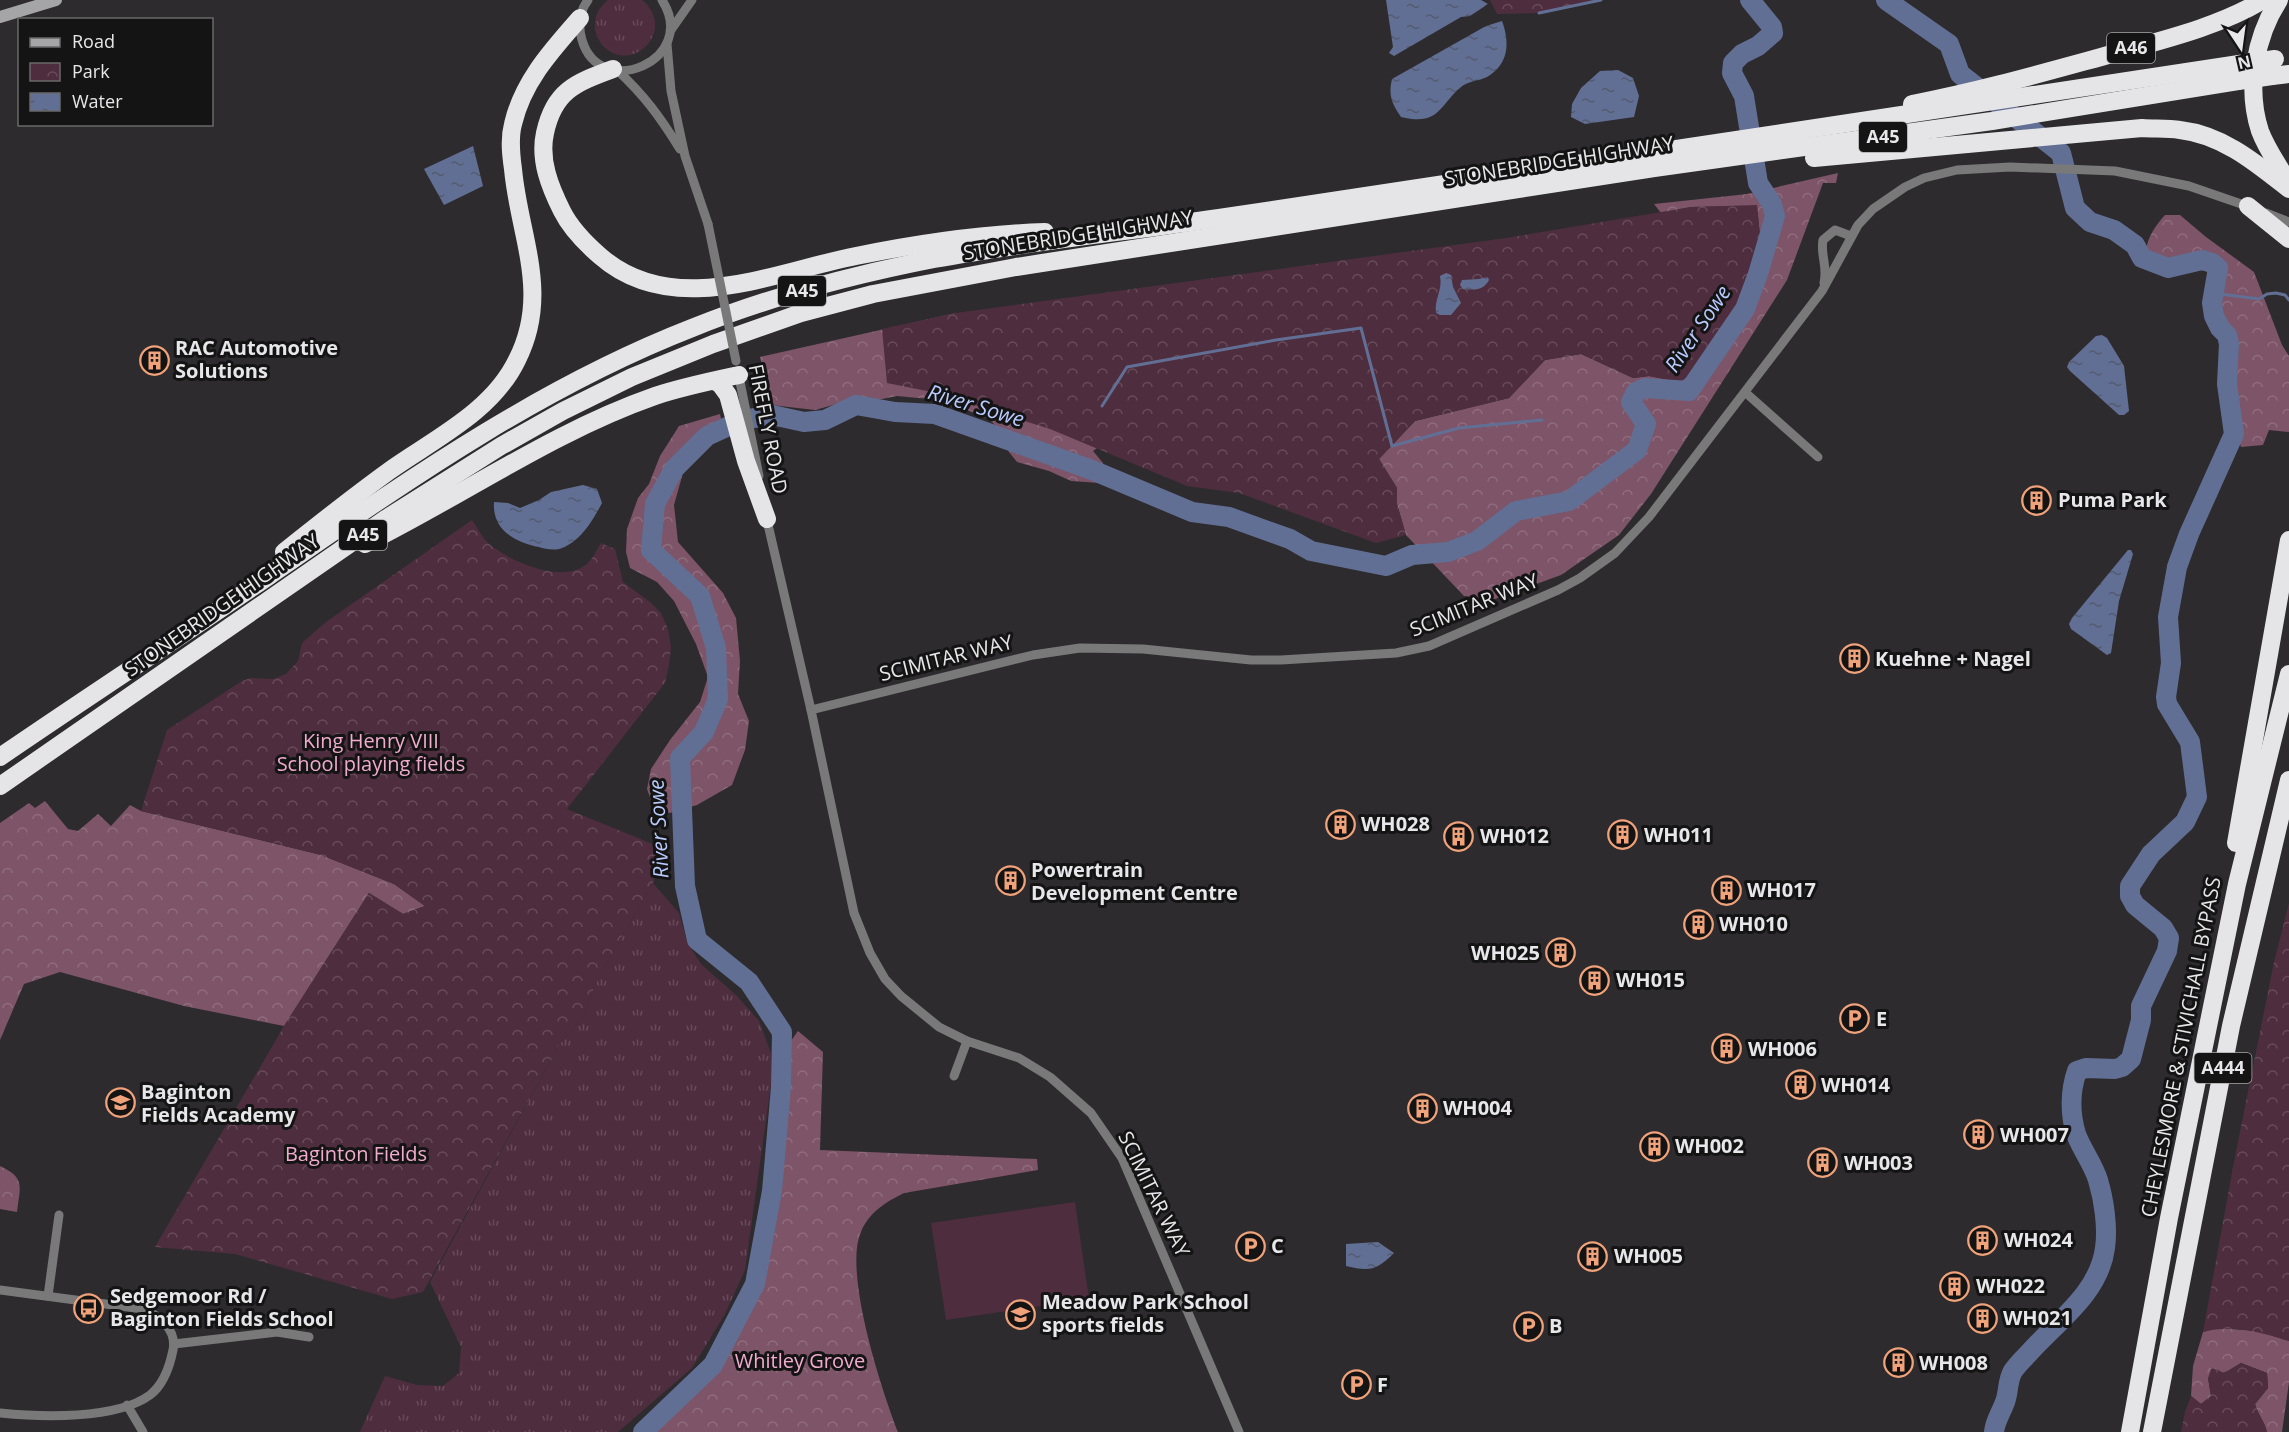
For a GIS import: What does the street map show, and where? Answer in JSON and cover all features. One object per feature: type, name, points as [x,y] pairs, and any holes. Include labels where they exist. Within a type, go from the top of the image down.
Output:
[{"type":"highway","name":"A46","points":[[1966,100],[1995,86],[2145,45],[2208,24],[2243,11],[2263,0]]},
{"type":"highway","points":[[2278,0],[2266,22],[2259,44],[2254,69],[2254,91],[2260,131],[2289,184]]},
{"type":"highway","points":[[233,600],[266,566],[331,514],[474,412],[495,392],[517,361],[525,341],[531,313],[533,282],[529,250],[513,178],[512,125],[523,94],[536,71],[580,16]]},
{"type":"highway","name":"STONEBRIDGE HIGHWAY","points":[[0,786],[454,474],[563,411],[632,377],[712,344],[801,314],[873,294],[994,271],[1728,156],[1966,100],[2009,100],[2281,67]]},
{"type":"highway","points":[[615,70],[585,79],[562,94],[549,116],[544,136],[544,157],[545,168],[554,195],[567,221],[584,243],[610,265],[633,278],[689,290],[723,286],[832,260],[983,234],[1123,231]]},
{"type":"highway","name":"STONEBRIDGE HIGHWAY","points":[[1775,144],[1992,121],[2238,73]]},
{"type":"highway","points":[[1728,156],[1775,144],[2022,139],[2142,128],[2180,130],[2227,145],[2289,189]]},
{"type":"highway","name":"STONEBRIDGE HIGHWAY","points":[[0,757],[397,488],[491,427],[566,385],[625,356],[693,327],[802,291],[894,267],[985,251],[1521,171],[1728,156]]},
{"type":"highway","points":[[2248,206],[2289,239]]},
{"type":"highway","points":[[311,571],[392,531],[545,446],[595,421],[653,397],[714,381],[736,381],[751,460],[767,519]]},
{"type":"highway","points":[[2237,884],[2235,847],[2289,540]]},
{"type":"highway","name":"CHEYLESMORE & STIVICHALL BYPASS","points":[[2130,1432],[2169,1218],[2237,884],[2289,674]]},
{"type":"highway","name":"A444","points":[[2152,1432],[2231,1026],[2289,780]]},
{"type":"highway","points":[[2158,1432],[2166,1357]]},
{"type":"street","points":[[0,17],[56,0]]},
{"type":"street","name":"FIREFLY ROAD","points":[[577,0],[583,44],[596,60],[615,70],[641,92],[656,110],[685,156]]},
{"type":"street","points":[[580,16],[588,0]]},
{"type":"street","points":[[615,70],[629,71],[646,66],[660,54],[667,44],[670,19],[662,0]]},
{"type":"street","points":[[670,32],[692,0]]},
{"type":"street","name":"FIREFLY ROAD","points":[[667,44],[671,91],[685,156],[708,225],[736,381]]},
{"type":"street","name":"SCIMITAR WAY","points":[[1239,1432],[1122,1158],[1091,1113],[1050,1077],[1019,1058],[968,1041],[939,1027],[901,996],[885,979],[870,953],[854,913],[811,710],[1023,657],[1080,648],[1143,649],[1251,660],[1396,652],[1429,646],[1558,590],[1616,553],[1649,517],[1822,291],[1842,258],[1851,236],[1873,210],[1905,187],[1924,178],[1957,170],[2010,167],[2115,171],[2190,186],[2289,222]]},
{"type":"street","points":[[1822,291],[1827,272],[1822,250],[1823,240],[1835,230],[1851,236]]},
{"type":"street","points":[[1746,393],[1818,458]]},
{"type":"street","name":"FIREFLY ROAD","points":[[767,519],[811,710]]},
{"type":"street","points":[[954,1076],[968,1041]]},
{"type":"street","points":[[48,1296],[59,1215]]},
{"type":"street","points":[[0,1290],[143,1309],[154,1313],[165,1323],[172,1334],[174,1344],[168,1369],[158,1386],[150,1394],[128,1405],[75,1415],[0,1413]]},
{"type":"street","points":[[174,1344],[277,1332],[309,1337]]},
{"type":"street","points":[[128,1405],[143,1432]]},
{"type":"green space","points":[[608,0],[642,0],[654,16],[654,34],[644,48],[632,55],[621,55],[610,51],[596,34],[595,23],[599,11]]},
{"type":"green space","points":[[1490,0],[1601,0],[1539,13],[1497,14]]},
{"type":"green space","points":[[1838,173],[1836,183],[1823,183],[1787,280],[1651,494],[1619,535],[1561,575],[1495,599],[1464,596],[1406,535],[1397,504],[1397,488],[1379,459],[1415,421],[1509,398],[1545,360],[1581,354],[1633,378],[1649,376],[1680,382],[1718,337],[1739,306],[1760,236],[1757,206],[1691,207],[1661,213],[1654,204],[1747,194]]},
{"type":"green space","points":[[1757,205],[1760,236],[1739,306],[1696,371],[1680,382],[1649,376],[1633,378],[1581,354],[1545,360],[1509,398],[1415,421],[1379,459],[1397,488],[1397,504],[1406,535],[1376,543],[1239,493],[1187,486],[1050,429],[937,393],[887,383],[882,329],[956,313],[1506,238],[1691,207]]},
{"type":"green space","points":[[2165,215],[2180,215],[2254,272],[2282,345],[2289,356],[2289,432],[2269,430],[2263,445],[2241,447],[2239,442],[2233,374],[2236,346],[2233,336],[2220,321],[2216,311],[2216,302],[2225,276],[2225,268],[2222,262],[2196,253],[2178,260],[2160,259],[2147,255],[2149,239]]},
{"type":"green space","points":[[956,313],[1101,445],[1093,451],[1103,463],[1100,483],[1071,481],[1049,471],[1017,462],[1009,452],[1000,430],[990,420],[965,409],[929,399],[897,396],[877,400],[855,399],[815,410],[771,405],[760,357]]},
{"type":"green space","points":[[720,414],[722,423],[705,441],[683,473],[674,505],[678,542],[723,593],[736,618],[740,661],[738,694],[749,721],[745,750],[732,785],[697,805],[670,813],[655,811],[647,789],[651,769],[700,702],[708,677],[696,644],[674,601],[657,582],[630,568],[626,552],[627,529],[638,498],[649,484],[660,456],[679,426]]},
{"type":"green space","name":"King Henry VIII School playing fields","points":[[472,520],[486,541],[497,550],[521,563],[548,571],[574,571],[584,566],[592,559],[601,543],[615,549],[623,582],[661,613],[668,629],[671,647],[665,683],[567,809],[655,845],[658,865],[653,883],[599,976],[582,1018],[559,1045],[423,1292],[392,1299],[235,1254],[155,1247],[284,1026],[369,893],[403,914],[425,906],[394,884],[321,855],[141,811],[167,730],[242,681],[251,678],[273,679],[286,674],[298,661],[302,643],[326,622]]},
{"type":"green space","points":[[45,801],[68,829],[78,831],[98,814],[111,826],[130,805],[141,811],[321,855],[394,884],[425,906],[403,914],[369,893],[284,1026],[184,1006],[60,972],[24,984],[0,1040],[0,823],[29,803],[35,808]]},
{"type":"green space","name":"Baginton Fields","points":[[653,883],[679,913],[687,942],[701,964],[737,996],[759,1021],[771,1053],[771,1084],[745,1270],[725,1314],[692,1368],[618,1432],[360,1432],[385,1376],[417,1385],[443,1386],[459,1373],[461,1347],[430,1282],[559,1045],[582,1018],[599,976]]},
{"type":"green space","points":[[2289,903],[2289,1341],[2236,1329],[2203,1332],[2274,962]]},
{"type":"green space","name":"Whitley Grove","points":[[798,1031],[823,1052],[820,1150],[1037,1159],[1038,1170],[904,1193],[879,1208],[864,1225],[857,1250],[857,1274],[861,1302],[875,1361],[898,1432],[651,1432],[715,1367],[759,1286],[774,1235],[786,1048]]},
{"type":"green space","points":[[0,1166],[18,1179],[20,1190],[17,1212],[0,1209]]},
{"type":"green space","points":[[1075,1202],[1089,1299],[946,1320],[931,1223]]},
{"type":"green space","points":[[2217,1328],[2258,1331],[2289,1341],[2289,1382],[2282,1432],[2267,1432],[2255,1404],[2268,1388],[2267,1373],[2241,1363],[2228,1371],[2208,1378],[2211,1396],[2201,1404],[2191,1396],[2193,1366],[2203,1332]]},
{"type":"green space","points":[[2241,1363],[2267,1373],[2268,1388],[2255,1404],[2267,1432],[2181,1432],[2191,1396],[2201,1404],[2211,1396],[2208,1378],[2212,1367],[2224,1373]]},
{"type":"water","points":[[1386,0],[1481,0],[1488,4],[1394,56],[1389,53],[1393,47]]},
{"type":"water","points":[[1502,21],[1505,29],[1506,52],[1500,66],[1494,72],[1487,77],[1464,85],[1431,117],[1414,119],[1401,117],[1392,99],[1390,90],[1392,79],[1486,26]]},
{"type":"water","points":[[1618,70],[1633,78],[1639,96],[1634,117],[1585,124],[1571,117],[1572,104],[1581,88],[1600,71]]},
{"type":"water","points":[[473,146],[483,186],[444,205],[424,169]]},
{"type":"water","points":[[1446,273],[1451,275],[1453,287],[1461,303],[1451,315],[1440,315],[1436,313],[1436,303],[1440,276]]},
{"type":"water","points":[[1488,277],[1487,284],[1478,289],[1463,289],[1460,285],[1462,280]]},
{"type":"water","points":[[2102,335],[2107,338],[2124,366],[2129,411],[2124,415],[2119,415],[2067,367],[2069,362],[2096,336]]},
{"type":"water","points":[[583,485],[597,489],[602,503],[581,535],[562,548],[547,549],[514,538],[501,527],[494,512],[494,502],[508,503],[520,508],[551,492]]},
{"type":"water","points":[[2128,550],[2131,550],[2133,554],[2119,601],[2111,653],[2107,655],[2071,629],[2069,624]]},
{"type":"water","points":[[1378,1242],[1394,1253],[1383,1263],[1367,1269],[1346,1266],[1346,1244]]},
{"type":"waterway","points":[[1539,13],[1601,0]]},
{"type":"waterway","name":"River Sowe","points":[[643,1432],[713,1365],[755,1284],[772,1191],[781,1087],[782,1032],[749,982],[697,940],[685,886],[680,758],[704,732],[718,699],[716,648],[700,596],[651,550],[655,504],[674,469],[707,436],[742,420],[772,415],[804,422],[825,420],[856,405],[895,412],[935,414],[1092,470],[1192,512],[1229,517],[1290,539],[1311,551],[1386,566],[1412,555],[1448,552],[1477,541],[1516,511],[1569,501],[1637,450],[1646,424],[1631,402],[1636,392],[1645,388],[1689,391],[1745,309],[1758,274],[1775,216],[1772,204],[1758,183],[1744,96],[1732,73],[1733,63],[1742,54],[1758,46],[1773,33],[1772,27],[1750,0]]},
{"type":"waterway","points":[[1886,0],[1949,44],[1960,74],[2061,153],[2075,208],[2090,222],[2114,230],[2135,245],[2142,258],[2168,268],[2202,260],[2218,268],[2212,303],[2214,316],[2220,328],[2227,335],[2229,344],[2227,384],[2234,434],[2189,534],[2177,567],[2168,617],[2171,663],[2167,704],[2190,742],[2197,797],[2185,822],[2151,854],[2130,886],[2130,896],[2135,905],[2163,928],[2169,938],[2167,951],[2141,1006],[2141,1020],[2131,1059],[2122,1067],[2115,1069],[2086,1068],[2077,1071],[2073,1086],[2072,1111],[2076,1134],[2096,1174],[2102,1196],[2106,1223],[2105,1248],[2101,1264],[2085,1293],[2013,1371],[1994,1432]]},
{"type":"waterway","points":[[2213,293],[2259,299],[2267,294],[2276,293],[2285,295],[2289,300]]},
{"type":"waterway","points":[[1102,406],[1127,367],[1276,340],[1361,328],[1392,446],[1459,428],[1542,420]]},
{"type":"place","name":"RAC Automotive Solutions","points":[[154,360]]},
{"type":"place","name":"Puma Park","points":[[2037,500]]},
{"type":"place","name":"Kuehne + Nagel","points":[[1854,659]]},
{"type":"place","name":"WH028","points":[[1340,824]]},
{"type":"place","name":"WH011","points":[[1623,835]]},
{"type":"place","name":"WH012","points":[[1459,836]]},
{"type":"place","name":"Powertrain Development Centre","points":[[1010,881]]},
{"type":"place","name":"WH017","points":[[1726,890]]},
{"type":"place","name":"WH010","points":[[1698,924]]},
{"type":"place","name":"WH025","points":[[1561,953]]},
{"type":"place","name":"WH015","points":[[1595,980]]},
{"type":"place","name":"E","points":[[1855,1019]]},
{"type":"place","name":"WH006","points":[[1727,1049]]},
{"type":"place","name":"WH014","points":[[1800,1085]]},
{"type":"place","name":"Baginton Fields Academy","points":[[120,1103]]},
{"type":"place","name":"WH004","points":[[1422,1108]]},
{"type":"place","name":"WH007","points":[[1979,1135]]},
{"type":"place","name":"WH002","points":[[1654,1146]]},
{"type":"place","name":"WH003","points":[[1823,1163]]},
{"type":"place","name":"WH024","points":[[1983,1240]]},
{"type":"place","name":"C","points":[[1250,1246]]},
{"type":"place","name":"WH005","points":[[1593,1256]]},
{"type":"place","name":"WH022","points":[[1955,1286]]},
{"type":"place","name":"Sedgemoor Rd / Baginton Fields School","points":[[89,1308]]},
{"type":"place","name":"Meadow Park School sports fields","points":[[1021,1314]]},
{"type":"place","name":"WH021","points":[[1982,1318]]},
{"type":"place","name":"B","points":[[1528,1326]]},
{"type":"place","name":"WH008","points":[[1898,1363]]},
{"type":"place","name":"F","points":[[1356,1385]]}]
